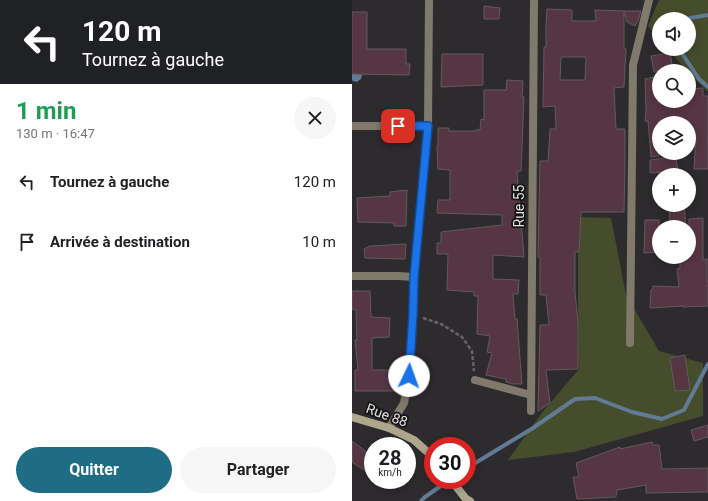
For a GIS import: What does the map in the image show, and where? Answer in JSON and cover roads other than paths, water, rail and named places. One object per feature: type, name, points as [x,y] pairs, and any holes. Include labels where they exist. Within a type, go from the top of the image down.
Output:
[{"type":"main road","name":"Rue 88","points":[[352,417],[389,428],[414,440],[424,449]]},
{"type":"main road","points":[[459,489],[468,500]]},
{"type":"street","points":[[389,428],[404,403],[409,376],[414,277],[428,126],[429,0]]},
{"type":"street","name":"Rue 55","points":[[531,411],[534,0]]},
{"type":"street","points":[[630,343],[633,65],[649,0]]},
{"type":"street","points":[[352,126],[428,126]]},
{"type":"street","points":[[352,276],[414,277]]},
{"type":"street","points":[[475,380],[531,395]]},
{"type":"water","points":[[352,64],[358,68],[362,75],[361,79],[357,82],[352,80]]},
{"type":"waterway","points":[[696,17],[708,15]]},
{"type":"waterway","points":[[684,56],[699,79],[708,87]]},
{"type":"waterway","points":[[476,463],[533,428],[575,399],[595,398],[632,412],[662,419],[684,410],[708,364]]},
{"type":"waterway","points":[[421,501],[436,489]]}]
